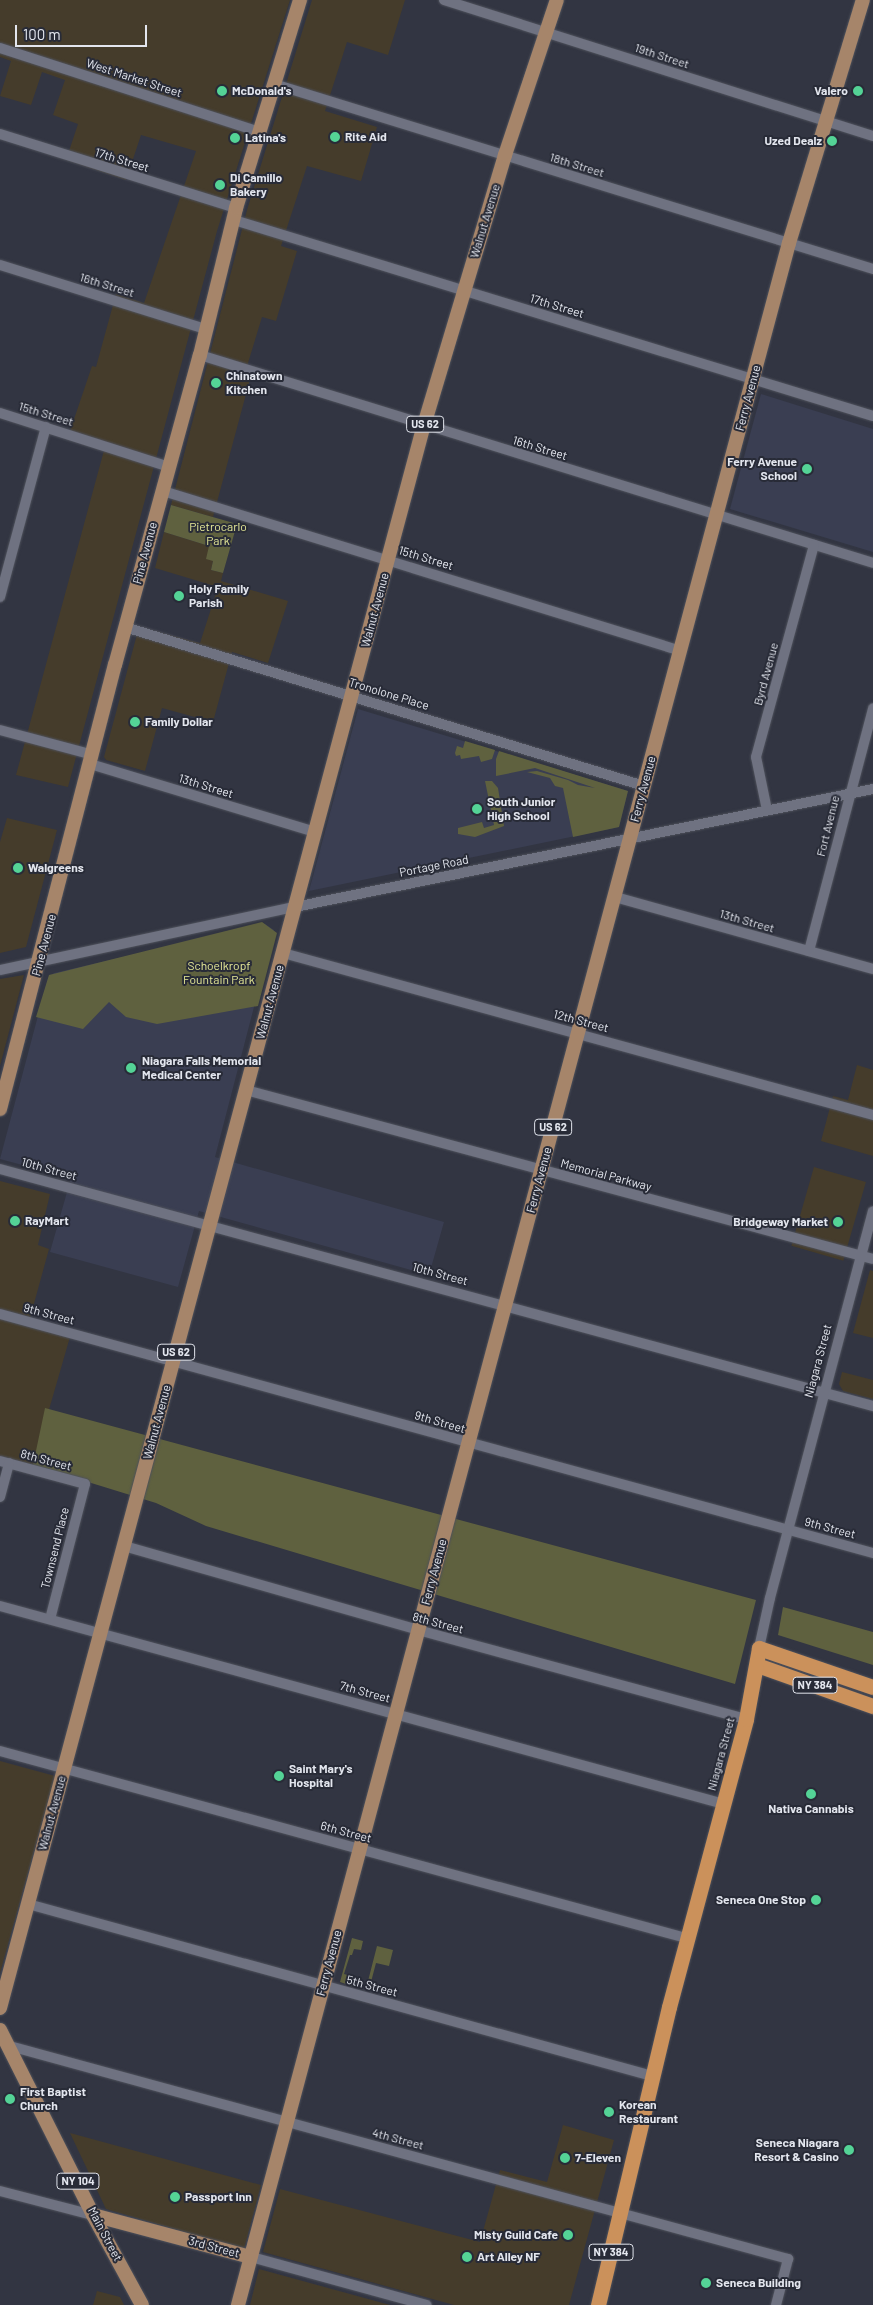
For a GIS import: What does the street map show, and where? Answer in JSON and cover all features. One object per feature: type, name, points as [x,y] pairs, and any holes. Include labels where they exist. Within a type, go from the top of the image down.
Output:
[{"type":"highway","name":"Niagara Street","points":[[598,2305],[686,1938],[746,1719],[759,1648]]},
{"type":"highway","name":"NY 384","points":[[759,1648],[873,1687]]},
{"type":"highway","name":"NY 384","points":[[757,1665],[873,1706]]},
{"type":"main road","name":"Pine Avenue","points":[[0,1109],[125,627],[200,355],[235,214],[300,0]]},
{"type":"main road","name":"Walnut Avenue","points":[[0,2008],[4,1980],[28,1904],[424,425],[505,155],[557,0]]},
{"type":"main road","name":"Ferry Avenue","points":[[238,2305],[753,379],[825,121],[863,0]]},
{"type":"main road","name":"Main Street","points":[[0,2030],[4,2045],[82,2190],[93,2216],[142,2305]]},
{"type":"main road","name":"3rd Street","points":[[93,2216],[251,2257]]},
{"type":"street","name":"19th Street","points":[[444,0],[873,136]]},
{"type":"street","name":"West Market Street","points":[[0,48],[260,132]]},
{"type":"street","name":"18th Street","points":[[274,84],[873,269]]},
{"type":"street","name":"17th Street","points":[[0,134],[464,291],[873,416]]},
{"type":"street","name":"16th Street","points":[[0,265],[206,329]]},
{"type":"street","name":"16th Street","points":[[200,355],[873,563]]},
{"type":"street","name":"15th Street","points":[[0,413],[169,467]]},
{"type":"street","points":[[0,597],[46,427]]},
{"type":"street","name":"15th Street","points":[[163,491],[680,651]]},
{"type":"street","name":"Byrd Avenue","points":[[767,810],[756,757],[814,545]]},
{"type":"street","name":"Tronolone Place","points":[[125,627],[644,786]]},
{"type":"street","name":"Fort Avenue","points":[[809,951],[873,708]]},
{"type":"street","name":"13th Street","points":[[0,730],[315,832]]},
{"type":"street","name":"Portage Road","points":[[0,970],[295,907],[873,789]]},
{"type":"street","name":"13th Street","points":[[614,897],[873,969]]},
{"type":"street","name":"12th Street","points":[[283,953],[873,1115]]},
{"type":"street","name":"Memorial Parkway","points":[[246,1090],[873,1260]]},
{"type":"street","name":"10th Street","points":[[0,1169],[873,1406]]},
{"type":"street","name":"Niagara Street","points":[[759,1648],[788,1530],[873,1211]]},
{"type":"street","name":"9th Street","points":[[0,1314],[873,1553]]},
{"type":"street","points":[[0,1497],[5,1462]]},
{"type":"street","name":"8th Street","points":[[5,1462],[85,1484]]},
{"type":"street","name":"Townsend Place","points":[[50,1619],[85,1484]]},
{"type":"street","name":"8th Street","points":[[124,1546],[418,1630],[746,1719]]},
{"type":"street","name":"7th Street","points":[[0,1606],[101,1632],[724,1804]]},
{"type":"street","name":"6th Street","points":[[0,1751],[686,1938]]},
{"type":"street","name":"5th Street","points":[[28,1904],[652,2076]]},
{"type":"street","name":"4th Street","points":[[4,2045],[788,2259],[776,2305]]},
{"type":"street","name":"3rd Street","points":[[0,2191],[93,2216]]},
{"type":"street","name":"3rd Street","points":[[251,2257],[427,2305]]},
{"type":"shaded area","points":[[0,0],[290,0],[217,231],[68,787],[16,775],[106,443],[70,431],[92,366],[96,367],[116,294],[144,303],[196,151],[141,135],[126,180],[66,160],[78,124],[53,115],[65,80],[42,72],[31,105],[0,96],[11,61],[0,57]]},
{"type":"shaded area","points":[[312,0],[405,0],[388,55],[347,42],[325,111],[377,127],[361,181],[307,166],[281,246],[297,251],[276,321],[262,317],[248,363],[249,383],[213,517],[171,505],[247,210]]},
{"type":"shaded area","name":"Ferry Avenue School","points":[[761,394],[873,429],[873,552],[730,509]]},
{"type":"shaded area","points":[[164,532],[209,546],[213,561],[211,570],[223,573],[221,581],[288,601],[268,663],[232,652],[213,722],[162,708],[145,771],[106,760],[104,757],[139,627],[200,643],[218,587],[155,568]]},
{"type":"shaded area","name":"South Junior High School","points":[[358,709],[628,791],[619,827],[309,891]]},
{"type":"shaded area","points":[[7,818],[57,830],[26,947],[0,953],[0,842]]},
{"type":"shaded area","name":"Niagara Falls Memorial Medical Center","points":[[265,924],[274,930],[215,1157],[444,1222],[429,1275],[199,1211],[178,1287],[50,1252],[71,1178],[0,1159],[48,978],[54,973]]},
{"type":"shaded area","points":[[24,975],[0,1066],[0,979]]},
{"type":"shaded area","points":[[857,1065],[873,1070],[873,1156],[821,1141],[833,1096],[848,1100]]},
{"type":"shaded area","points":[[814,1167],[866,1182],[843,1261],[791,1246]]},
{"type":"shaded area","points":[[0,1181],[50,1194],[38,1245],[49,1249],[30,1318],[72,1330],[33,1465],[0,1456]]},
{"type":"shaded area","points":[[870,1270],[873,1271],[873,1338],[853,1333]]},
{"type":"shaded area","points":[[842,1372],[873,1380],[873,1399],[843,1391],[839,1384]]},
{"type":"shaded area","points":[[0,1761],[55,1776],[0,1973]]},
{"type":"shaded area","points":[[563,2125],[614,2140],[569,2305],[454,2305],[263,2252],[280,2189],[480,2242],[500,2170],[547,2182]]},
{"type":"shaded area","points":[[70,2133],[261,2185],[244,2249],[106,2209]]},
{"type":"shaded area","points":[[259,2269],[390,2305],[250,2305]]},
{"type":"shaded area","points":[[97,2291],[120,2297],[124,2305],[93,2305]]},
{"type":"green space","name":"Pietrocarlo Park","points":[[171,505],[237,524],[223,573],[211,570],[213,561],[206,559],[209,546],[164,532]]},
{"type":"green space","points":[[465,741],[495,750],[492,759],[481,762],[479,756],[461,759],[460,755],[456,756],[457,746],[463,748]]},
{"type":"green space","points":[[499,751],[628,791],[619,827],[573,837],[563,788],[555,786],[550,778],[527,772],[537,771],[568,780],[578,785],[595,788],[535,768],[496,776],[496,759]]},
{"type":"green space","points":[[485,781],[492,781],[498,788],[504,826],[475,837],[458,834],[458,828],[482,822],[484,828],[494,825]]},
{"type":"green space","name":"Schoelkropf Fountain Park","points":[[262,922],[277,933],[258,1006],[157,1024],[126,1017],[109,1002],[83,1029],[36,1017],[49,975]]},
{"type":"green space","points":[[45,1408],[756,1600],[735,1684],[206,1526],[156,1503],[33,1465]]},
{"type":"green space","points":[[783,1607],[873,1632],[873,1665],[778,1635]]},
{"type":"green space","points":[[352,1938],[363,1941],[361,1950],[354,1949],[352,1955],[350,1955],[344,1974],[354,1977],[352,1986],[340,1982]]},
{"type":"green space","points":[[377,1946],[393,1950],[389,1966],[376,1963],[371,1982],[368,1981]]},
{"type":"place","name":"McDonald's","points":[[222,91]]},
{"type":"place","name":"Valero","points":[[858,91]]},
{"type":"place","name":"Rite Aid","points":[[335,137]]},
{"type":"place","name":"Latina's","points":[[235,138]]},
{"type":"place","name":"Uzed Dealz","points":[[832,141]]},
{"type":"place","name":"Di Camillo Bakery","points":[[220,185]]},
{"type":"place","name":"Chinatown Kitchen","points":[[216,383]]},
{"type":"place","name":"Ferry Avenue School","points":[[807,469]]},
{"type":"place","name":"Holy Family Parish","points":[[179,596]]},
{"type":"place","name":"Family Dollar","points":[[135,722]]},
{"type":"place","name":"South Junior High School","points":[[477,809]]},
{"type":"place","name":"Walgreens","points":[[18,868]]},
{"type":"place","name":"Niagara Falls Memorial Medical Center","points":[[131,1068]]},
{"type":"place","name":"RayMart","points":[[15,1221]]},
{"type":"place","name":"Bridgeway Market","points":[[838,1222]]},
{"type":"place","name":"Saint Mary's Hospital","points":[[279,1776]]},
{"type":"place","name":"Nativa Cannabis","points":[[811,1794]]},
{"type":"place","name":"Seneca One Stop","points":[[816,1900]]},
{"type":"place","name":"First Baptist Church","points":[[10,2099]]},
{"type":"place","name":"Korean Restaurant","points":[[609,2112]]},
{"type":"place","name":"Seneca Niagara Resort & Casino","points":[[849,2150]]},
{"type":"place","name":"7-Eleven","points":[[565,2158]]},
{"type":"place","name":"Passport Inn","points":[[175,2197]]},
{"type":"place","name":"Misty Guild Cafe","points":[[568,2235]]},
{"type":"place","name":"Art Alley NF","points":[[467,2257]]},
{"type":"place","name":"Seneca Building","points":[[706,2283]]}]
